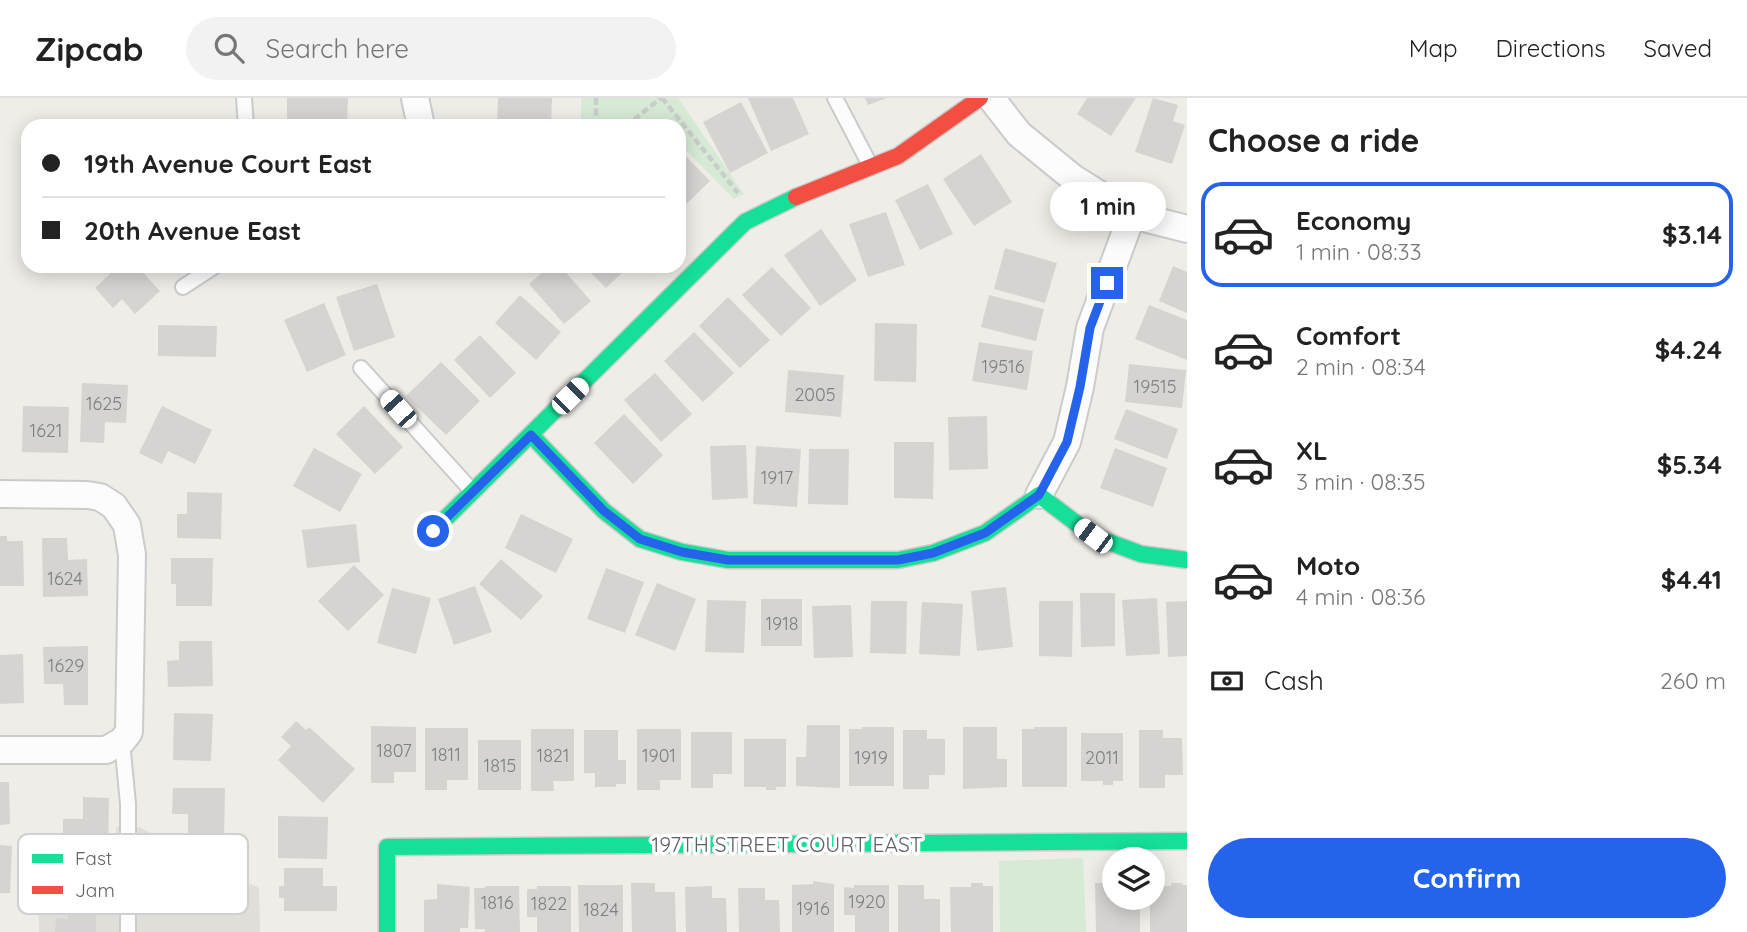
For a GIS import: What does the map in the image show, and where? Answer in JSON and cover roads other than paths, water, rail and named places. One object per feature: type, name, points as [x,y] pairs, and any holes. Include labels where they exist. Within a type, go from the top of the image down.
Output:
[{"type":"street","points":[[415,98],[420,119]]},
{"type":"street","points":[[433,531],[745,222],[803,193],[898,156],[980,98]]},
{"type":"street","points":[[991,98],[1019,134],[1073,178],[1132,215],[1187,229]]},
{"type":"street","points":[[531,435],[604,511],[640,539],[682,552],[728,560],[898,560],[933,553],[985,533],[1039,495],[1067,442],[1090,328],[1132,215]]},
{"type":"street","points":[[0,494],[100,497],[114,506],[127,525],[132,555],[130,732],[122,741],[106,750],[0,750]]},
{"type":"street","points":[[1039,495],[1093,536],[1141,554],[1187,560]]},
{"type":"street","name":"197TH STREET COURT EAST","points":[[387,932],[387,847],[1187,841]]},
{"type":"lane","points":[[244,98],[246,119]]},
{"type":"lane","points":[[835,98],[870,167]]},
{"type":"lane","points":[[183,287],[204,273]]},
{"type":"lane","points":[[361,368],[473,492]]},
{"type":"lane","points":[[122,741],[128,834]]},
{"type":"lane","points":[[128,914],[128,932]]}]
